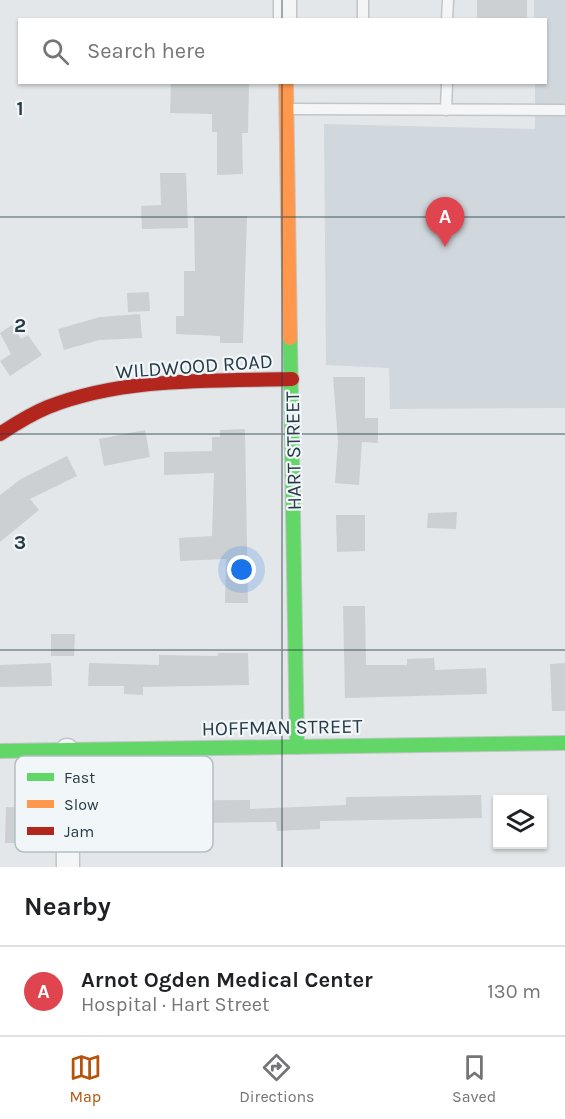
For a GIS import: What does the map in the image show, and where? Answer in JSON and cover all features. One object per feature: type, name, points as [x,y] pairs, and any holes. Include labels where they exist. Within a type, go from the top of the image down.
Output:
[{"type":"street","points":[[285,0],[285,18]]},
{"type":"street","name":"HART STREET","points":[[286,84],[297,747]]},
{"type":"street","name":"WILDWOOD ROAD","points":[[0,434],[58,403],[121,388],[187,382],[292,380]]},
{"type":"street","name":"HOFFMAN STREET","points":[[0,751],[565,743]]},
{"type":"street","points":[[67,750],[67,756]]},
{"type":"street","points":[[68,852],[68,867]]},
{"type":"lane","points":[[363,0],[363,18]]},
{"type":"lane","points":[[447,18],[448,0]]},
{"type":"lane","points":[[446,110],[447,84]]},
{"type":"lane","points":[[287,109],[565,110]]},
{"type":"shaded area","points":[[534,0],[565,0],[565,408],[390,409],[389,368],[326,365],[324,124],[535,129],[535,84],[547,84],[547,18],[534,18]]},
{"type":"building","points":[[477,0],[527,0],[527,18],[477,18]]},
{"type":"building","points":[[171,84],[249,84],[248,133],[242,133],[243,174],[217,175],[217,132],[212,132],[212,114],[170,113]]},
{"type":"building","points":[[160,173],[186,173],[188,228],[142,229],[141,206],[161,205]]},
{"type":"building","points":[[194,216],[247,216],[243,343],[220,343],[220,336],[176,334],[176,316],[184,316],[184,271],[195,271]]},
{"type":"building","points":[[149,292],[150,311],[128,312],[127,293]]},
{"type":"building","points":[[140,314],[142,338],[99,340],[64,350],[58,329],[100,317]]},
{"type":"building","points":[[12,325],[21,339],[28,335],[42,355],[10,376],[0,361],[11,354],[0,333]]},
{"type":"building","points":[[333,377],[365,377],[365,418],[378,418],[378,443],[362,442],[359,485],[335,483],[338,441]]},
{"type":"building","points":[[245,429],[248,603],[225,603],[226,559],[180,561],[179,538],[212,536],[214,473],[164,475],[164,452],[212,451],[212,437],[220,437],[220,430]]},
{"type":"building","points":[[145,430],[150,457],[104,466],[99,439]]},
{"type":"building","points":[[67,456],[77,476],[30,499],[39,510],[0,542],[0,495],[21,479]]},
{"type":"building","points":[[457,512],[456,529],[427,528],[428,513]]},
{"type":"building","points":[[336,515],[365,515],[365,551],[337,552]]},
{"type":"building","points":[[343,606],[365,606],[366,665],[407,665],[407,659],[434,658],[435,670],[486,668],[487,694],[345,698]]},
{"type":"building","points":[[51,634],[75,634],[74,656],[51,656]]},
{"type":"building","points":[[218,653],[248,653],[249,685],[143,687],[143,695],[124,694],[124,686],[88,686],[89,663],[159,665],[159,655],[218,656]]},
{"type":"building","points":[[51,663],[52,686],[0,687],[0,665]]},
{"type":"building","points":[[565,663],[565,711],[552,711],[550,664]]},
{"type":"building","points":[[481,795],[482,818],[320,821],[320,829],[277,831],[276,822],[213,823],[213,800],[250,800],[250,809],[346,805],[346,797]]},
{"type":"building","points":[[6,807],[15,807],[15,843],[5,843]]},
{"type":"traffic: fast","points":[[290,338],[297,747]]},
{"type":"traffic: fast","points":[[0,751],[565,743]]},
{"type":"traffic: slow","points":[[286,84],[290,338]]},
{"type":"traffic: jam","points":[[0,434],[48,407],[107,390],[168,382],[292,379]]},
{"type":"place","name":"Arnot Ogden Medical Center","points":[[445,247]]}]
